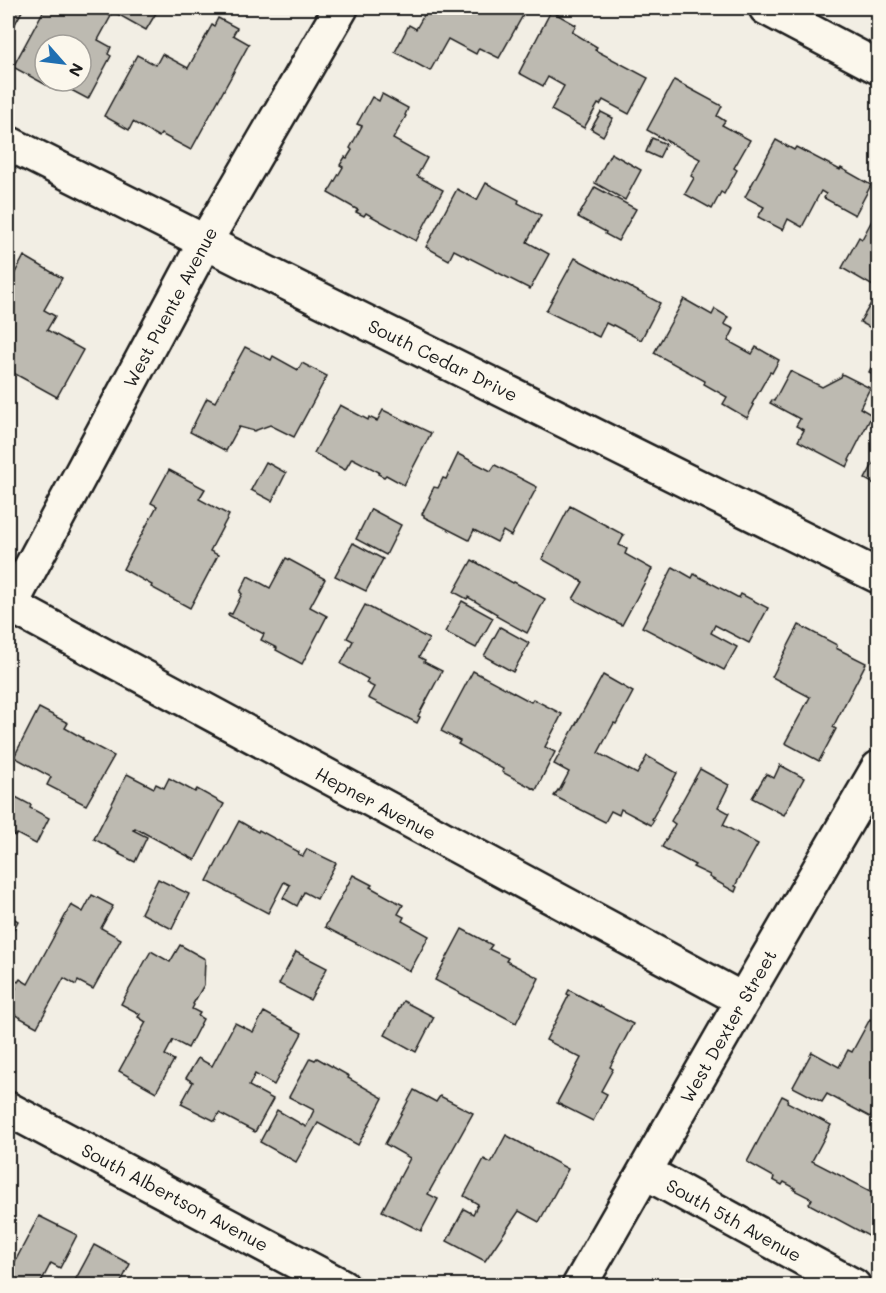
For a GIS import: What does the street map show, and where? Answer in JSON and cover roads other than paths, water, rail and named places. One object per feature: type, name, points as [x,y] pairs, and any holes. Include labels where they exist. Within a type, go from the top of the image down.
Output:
[{"type":"street","name":"West Puente Avenue","points":[[9,608],[205,242],[341,8]]},
{"type":"street","points":[[766,8],[879,67]]},
{"type":"street","name":"South Cedar Drive","points":[[8,143],[879,576]]},
{"type":"street","name":"Hepner Avenue","points":[[9,608],[743,1000]]},
{"type":"street","name":"West Dexter Street","points":[[579,1286],[879,768]]},
{"type":"street","name":"South Albertson Avenue","points":[[8,1109],[342,1286]]},
{"type":"street","name":"South 5th Avenue","points":[[645,1172],[854,1286]]}]
